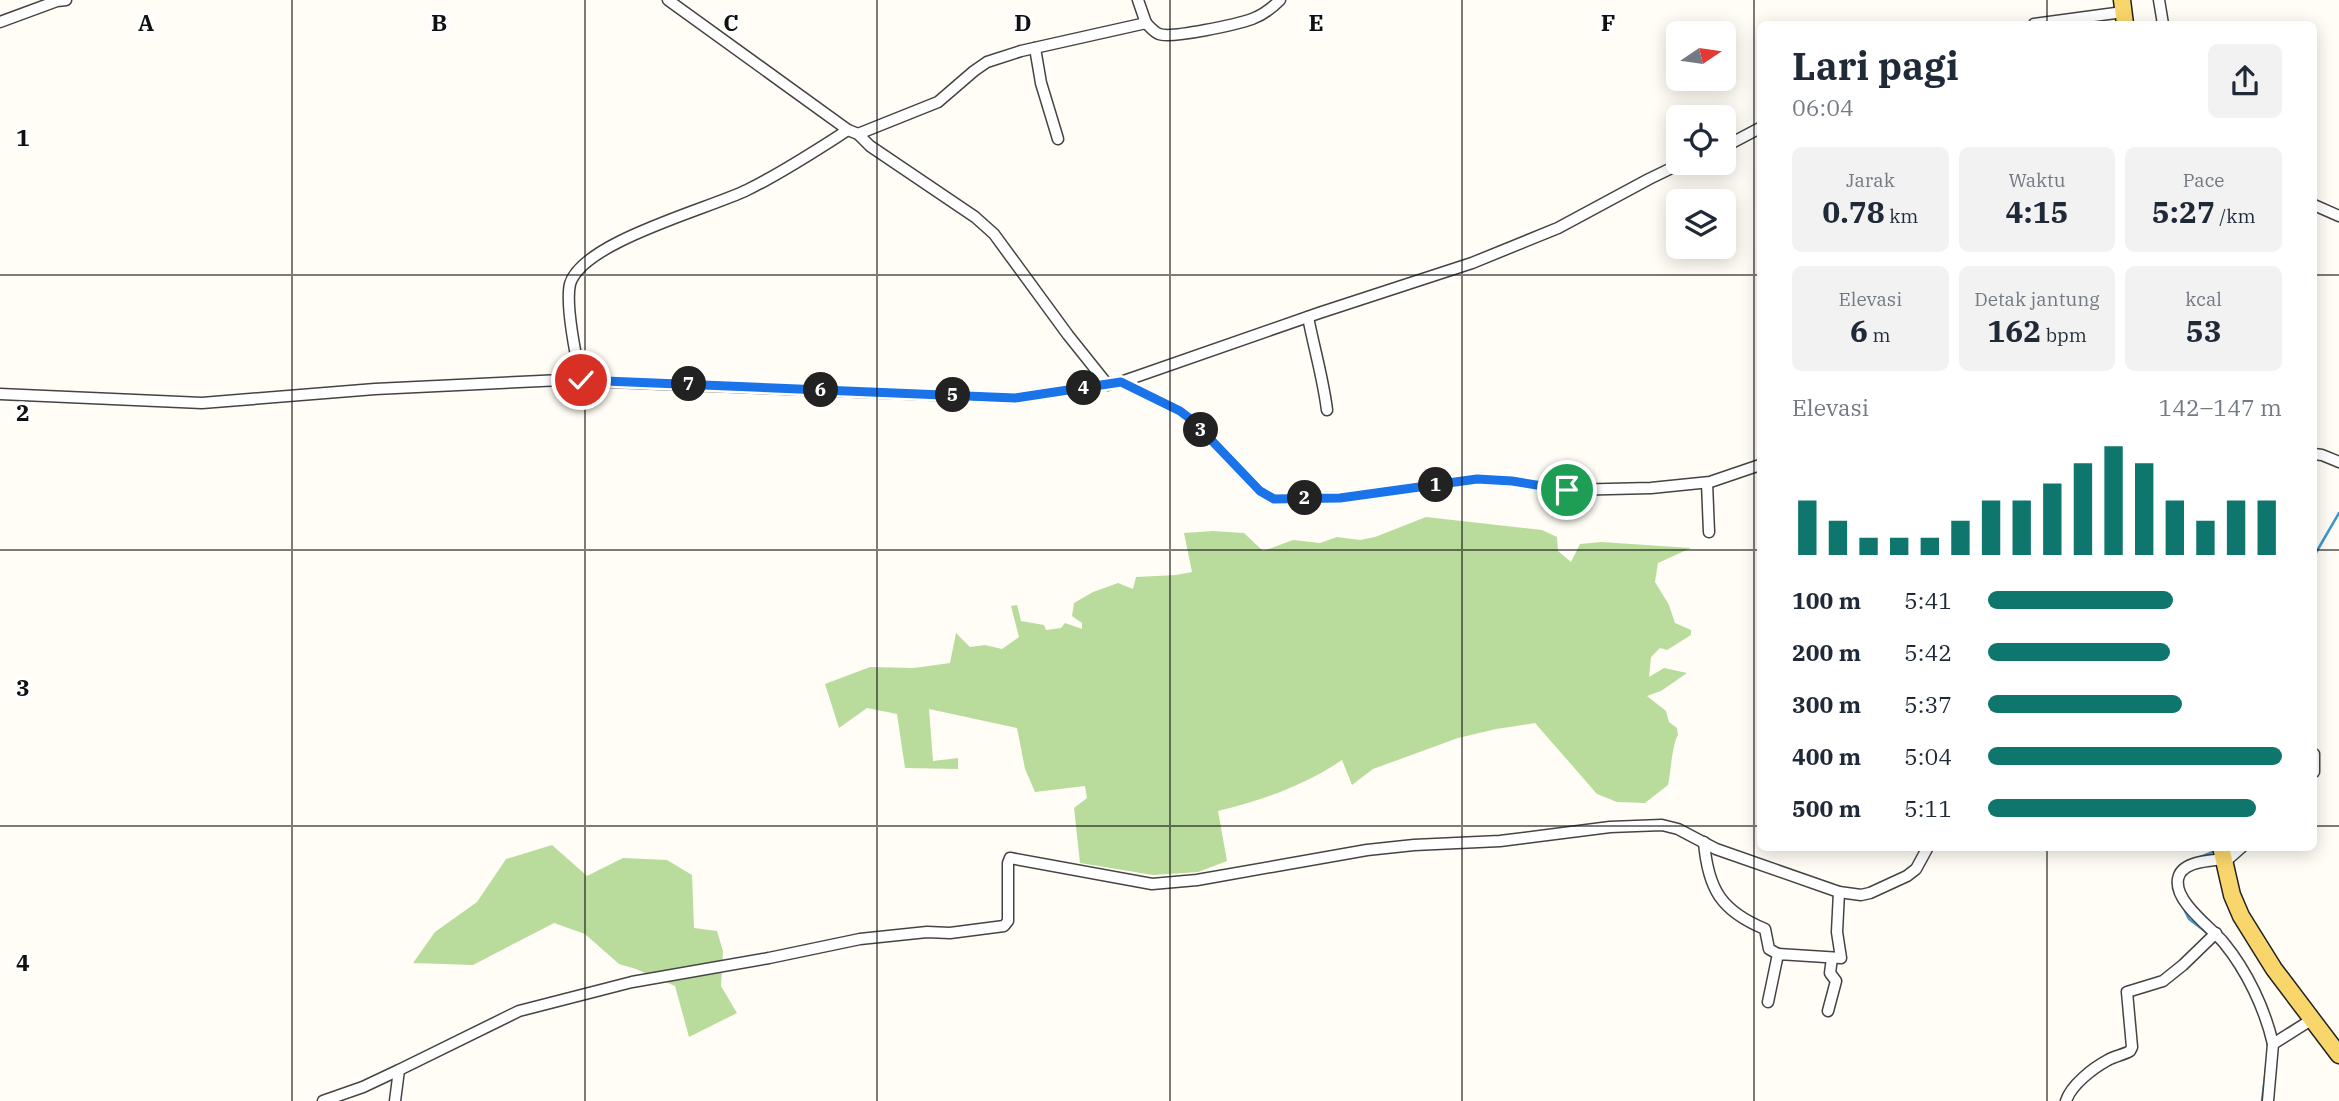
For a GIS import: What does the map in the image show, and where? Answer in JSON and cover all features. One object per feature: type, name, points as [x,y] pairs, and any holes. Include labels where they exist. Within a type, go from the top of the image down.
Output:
[{"type":"main road","points":[[2223,856],[2236,907],[2274,969],[2339,1055]]},
{"type":"street","points":[[0,22],[66,0]]},
{"type":"street","points":[[668,0],[870,146],[975,217],[994,234],[1108,385]]},
{"type":"street","points":[[1138,0],[1146,23],[1156,33],[1163,35],[1208,29],[1253,18],[1267,12],[1280,0]]},
{"type":"street","points":[[2159,0],[2162,21]]},
{"type":"street","points":[[2056,21],[2123,12]]},
{"type":"street","points":[[581,380],[573,338],[570,284],[578,271],[594,257],[621,240],[744,191],[853,132],[938,102],[987,62],[1035,48],[1146,23]]},
{"type":"street","points":[[1035,48],[1041,83],[1058,139]]},
{"type":"street","points":[[1736,141],[1757,130]]},
{"type":"street","points":[[0,394],[202,403],[375,389],[581,380],[1015,398],[1121,382],[1472,263],[1558,228],[1666,170]]},
{"type":"street","points":[[2317,206],[2339,216]]},
{"type":"street","points":[[1308,317],[1327,410]]},
{"type":"street","points":[[1121,382],[1180,411],[1193,421],[1260,491],[1274,499],[1340,498],[1477,479],[1512,481],[1567,490],[1651,488],[1707,483],[1757,467]]},
{"type":"street","points":[[2317,454],[2339,461]]},
{"type":"street","points":[[1707,483],[1709,532]]},
{"type":"street","points":[[323,1101],[363,1087],[519,1011],[632,982],[860,939],[927,932],[950,933],[1004,926],[1008,921],[1010,858],[1152,884],[1197,880],[1367,850],[1500,841],[1610,827],[1662,825],[1678,829],[1716,849],[1839,892],[1861,895],[1870,894],[1907,876],[1916,869],[1926,851]]},
{"type":"street","points":[[1704,842],[1706,863],[1718,894],[1743,920],[1765,929],[1771,952],[1840,959],[1842,957],[1837,932],[1839,892]]},
{"type":"street","points":[[2223,856],[2190,865],[2178,879],[2181,891],[2194,912],[2245,974],[2266,1020],[2273,1044],[2268,1101]]},
{"type":"street","points":[[2066,1101],[2075,1086],[2106,1060],[2130,1051],[2132,1047],[2127,992],[2163,981],[2213,937]]},
{"type":"street","points":[[1768,1002],[1778,954]]},
{"type":"street","points":[[1828,1011],[1836,981],[1830,972],[1832,958]]},
{"type":"street","points":[[2273,1044],[2311,1020]]},
{"type":"street","points":[[395,1101],[398,1070]]},
{"type":"green space","points":[[1426,517],[1542,530],[1557,537],[1558,551],[1571,562],[1580,544],[1601,542],[1691,548],[1658,563],[1655,582],[1669,605],[1675,623],[1691,630],[1691,635],[1667,650],[1660,648],[1651,657],[1649,677],[1664,668],[1687,673],[1661,691],[1647,696],[1666,711],[1669,722],[1677,728],[1668,785],[1645,803],[1617,802],[1597,794],[1535,723],[1496,729],[1458,738],[1373,769],[1352,785],[1342,760],[1282,791],[1218,811],[1227,861],[1198,872],[1153,875],[1080,863],[1074,808],[1087,798],[1085,786],[1035,792],[1025,769],[1017,728],[929,709],[933,761],[958,758],[958,769],[905,768],[897,714],[867,708],[839,728],[825,684],[870,667],[914,668],[950,663],[956,633],[970,647],[985,645],[1002,649],[1019,637],[1011,606],[1017,605],[1021,621],[1044,625],[1046,630],[1061,628],[1065,623],[1082,629],[1082,623],[1072,616],[1074,603],[1093,592],[1118,583],[1133,589],[1136,577],[1192,572],[1184,533],[1244,533],[1263,551],[1293,540],[1320,543],[1337,537],[1360,540],[1375,537]]},
{"type":"green space","points":[[552,845],[587,876],[623,858],[667,860],[692,875],[694,928],[717,931],[723,951],[721,986],[737,1013],[689,1037],[675,986],[619,964],[585,934],[554,923],[473,965],[413,963],[435,932],[477,902],[506,859]]},
{"type":"waterway","points":[[2317,551],[2339,513]]},
{"type":"waterway","points":[[2198,858],[2215,851]]},
{"type":"waterway","points":[[2183,907],[2189,919],[2210,935]]},
{"type":"waterway","points":[[2228,955],[2246,985]]},
{"type":"waterway","points":[[2262,1101],[2266,1068]]},
{"type":"route","points":[[581,380],[1015,398],[1121,382],[1180,411],[1193,421],[1260,491],[1274,499],[1340,498],[1477,479],[1512,481],[1567,490]]}]
